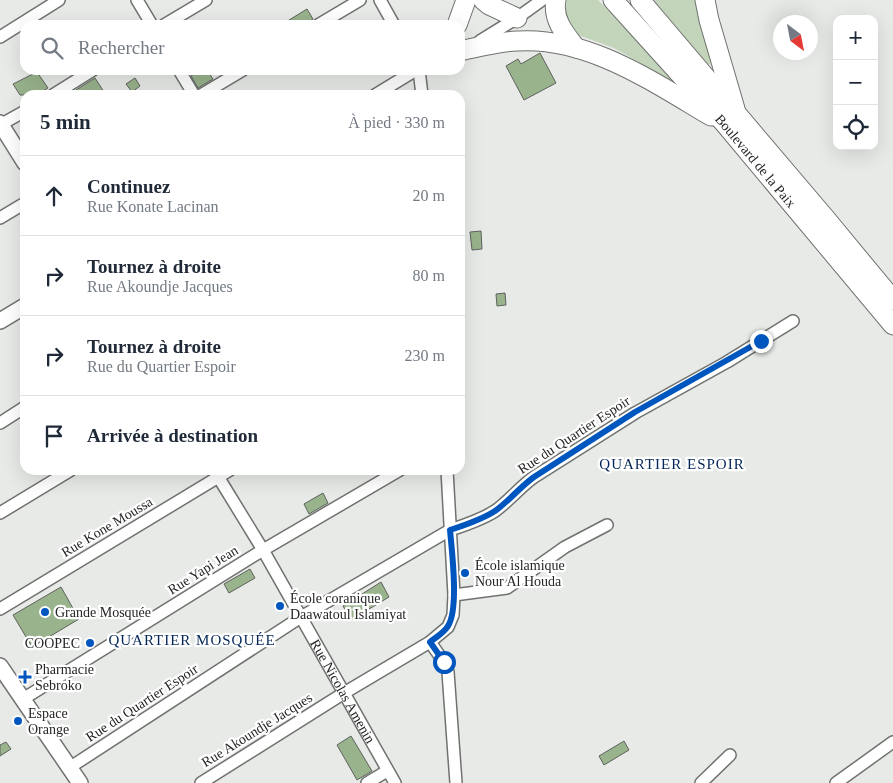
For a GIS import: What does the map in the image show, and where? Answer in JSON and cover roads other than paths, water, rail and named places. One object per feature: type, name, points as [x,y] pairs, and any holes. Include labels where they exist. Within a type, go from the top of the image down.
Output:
[{"type":"main road","points":[[459,20],[466,0]]},
{"type":"main road","points":[[483,0],[494,8],[517,18]]},
{"type":"main road","points":[[556,0],[556,13],[562,31],[576,48]]},
{"type":"main road","name":"Boulevard de la Paix","points":[[613,0],[826,219],[893,300]]},
{"type":"main road","name":"Boulevard de la Paix","points":[[640,0],[730,119],[893,325]]},
{"type":"main road","points":[[705,0],[730,119]]},
{"type":"main road","points":[[465,50],[518,41],[543,42],[576,48],[635,72],[730,119]]},
{"type":"street","points":[[27,20],[59,0]]},
{"type":"street","points":[[137,0],[149,20]]},
{"type":"street","points":[[172,20],[206,0]]},
{"type":"street","points":[[326,20],[360,0]]},
{"type":"street","points":[[380,0],[391,20]]},
{"type":"street","points":[[465,48],[486,38],[542,0]]},
{"type":"street","points":[[0,37],[20,24]]},
{"type":"street","points":[[61,90],[85,75]]},
{"type":"street","points":[[183,75],[191,90]]},
{"type":"street","points":[[209,90],[235,75]]},
{"type":"street","points":[[383,90],[409,75]]},
{"type":"street","points":[[418,75],[421,90]]},
{"type":"street","points":[[20,114],[0,124],[20,155]]},
{"type":"street","points":[[0,218],[20,206]]},
{"type":"street","points":[[0,321],[20,309]]},
{"type":"street","name":"Rue du Quartier Espoir","points":[[70,768],[301,617],[450,530],[495,511],[522,486],[635,412],[727,362],[793,321]]},
{"type":"street","points":[[0,423],[20,410]]},
{"type":"street","points":[[0,513],[63,475]]},
{"type":"street","name":"Rue Kone Moussa","points":[[0,609],[214,475]]},
{"type":"street","name":"Rue Nicolas Amenin","points":[[217,475],[263,550],[395,783]]},
{"type":"street","name":"Rue Yapi Jean","points":[[23,699],[263,550],[391,475]]},
{"type":"street","name":"Rue Akoundje Jacques","points":[[201,783],[344,693],[430,642],[448,627],[452,615],[454,595],[447,475]]},
{"type":"street","points":[[454,595],[507,588],[565,547],[607,525]]},
{"type":"street","points":[[430,642],[444,662],[448,672],[456,783]]},
{"type":"street","points":[[0,666],[80,783]]},
{"type":"street","points":[[836,783],[893,742]]},
{"type":"street","points":[[701,783],[730,755]]},
{"type":"street","points":[[367,783],[387,771]]},
{"type":"place","name":"École islamique Nour Al Houda","points":[[465,573]]},
{"type":"place","name":"École coranique Daawatoul Islamiyat","points":[[280,606]]},
{"type":"place","name":"Grande Mosquée","points":[[45,612]]},
{"type":"place","name":"COOPEC","points":[[90,643]]},
{"type":"place","name":"Pharmacie Sebroko","points":[[25,677]]},
{"type":"place","name":"Espace Orange","points":[[18,721]]},
{"type":"district","name":"QUARTIER ESPOIR","points":[[672,464]]},
{"type":"district","name":"QUARTIER MOSQUÉE","points":[[192,640]]}]
